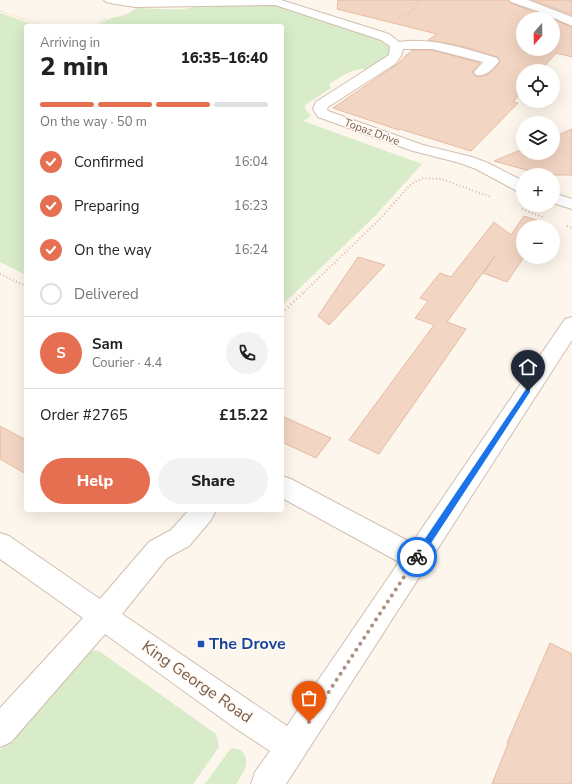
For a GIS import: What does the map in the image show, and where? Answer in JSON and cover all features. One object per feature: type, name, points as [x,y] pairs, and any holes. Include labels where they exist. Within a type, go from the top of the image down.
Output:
[{"type":"street","points":[[110,0],[135,4],[276,1],[385,36],[396,46],[408,43],[425,44],[492,61]]},
{"type":"street","points":[[515,0],[541,7],[572,22]]},
{"type":"street","name":"Topaz Drive","points":[[396,46],[397,52],[395,57],[390,62],[321,105],[320,109],[323,114],[418,148],[466,160],[482,166],[516,184]]},
{"type":"street","points":[[482,72],[502,52]]},
{"type":"street","points":[[560,200],[572,204]]},
{"type":"street","points":[[267,784],[572,326]]},
{"type":"street","points":[[284,487],[417,558]]},
{"type":"street","points":[[0,731],[103,616],[158,550],[180,538],[201,512]]},
{"type":"street","name":"King George Road","points":[[0,544],[246,717],[292,747]]},
{"type":"path","points":[[0,11],[38,24]]},
{"type":"path","points":[[284,311],[378,220],[411,184],[423,178],[441,179],[492,198]]},
{"type":"path","points":[[529,212],[550,220]]},
{"type":"path","points":[[565,225],[572,228]]},
{"type":"path","points":[[0,274],[24,285]]},
{"type":"green space","points":[[272,5],[285,7],[377,37],[386,42],[391,49],[389,56],[368,69],[353,71],[329,84],[331,88],[305,105],[305,109],[311,116],[303,121],[422,164],[375,216],[284,303],[284,24],[101,24],[107,20],[127,14],[136,8],[184,9],[200,6]]},
{"type":"green space","points":[[0,13],[31,24],[24,24],[24,274],[0,262]]},
{"type":"green space","points":[[90,650],[99,651],[216,734],[219,747],[193,784],[0,784],[0,750],[85,653]]},
{"type":"green space","points":[[231,748],[241,750],[246,759],[245,767],[236,784],[205,784]]},
{"type":"building","points":[[338,0],[508,0],[511,3],[534,12],[516,12],[516,56],[553,56],[546,64],[516,64],[516,98],[513,102],[516,103],[516,105],[471,151],[400,129],[399,130],[333,108],[396,65],[413,50],[432,50],[480,63],[472,72],[475,76],[479,77],[487,75],[495,68],[500,61],[498,57],[461,46],[428,40],[437,34],[337,9]]},
{"type":"building","points":[[532,0],[572,0],[572,15]]},
{"type":"building","points":[[560,22],[572,27],[572,57],[560,54]]},
{"type":"building","points":[[572,129],[572,175],[560,175],[560,168],[519,168],[494,161],[516,152],[516,160],[560,160],[560,134]]},
{"type":"building","points":[[524,216],[536,220],[521,220]]},
{"type":"building","points":[[494,222],[511,235],[516,228],[516,264],[519,264],[507,282],[483,273],[495,256],[447,322],[466,329],[379,454],[349,440],[434,325],[415,318],[428,301],[420,298],[440,273],[451,277]]},
{"type":"building","points":[[358,257],[385,265],[329,325],[318,316]]},
{"type":"building","points":[[284,417],[331,438],[316,458],[284,443]]},
{"type":"building","points":[[0,426],[24,439],[24,473],[0,459]]},
{"type":"building","points":[[550,643],[572,654],[572,784],[492,784],[508,744],[507,743]]},
{"type":"way so far","points":[[309,722],[417,557]]},
{"type":"place","name":"The Drove","points":[[201,644]]},
{"type":"route","points":[[417,557],[528,391]]}]
